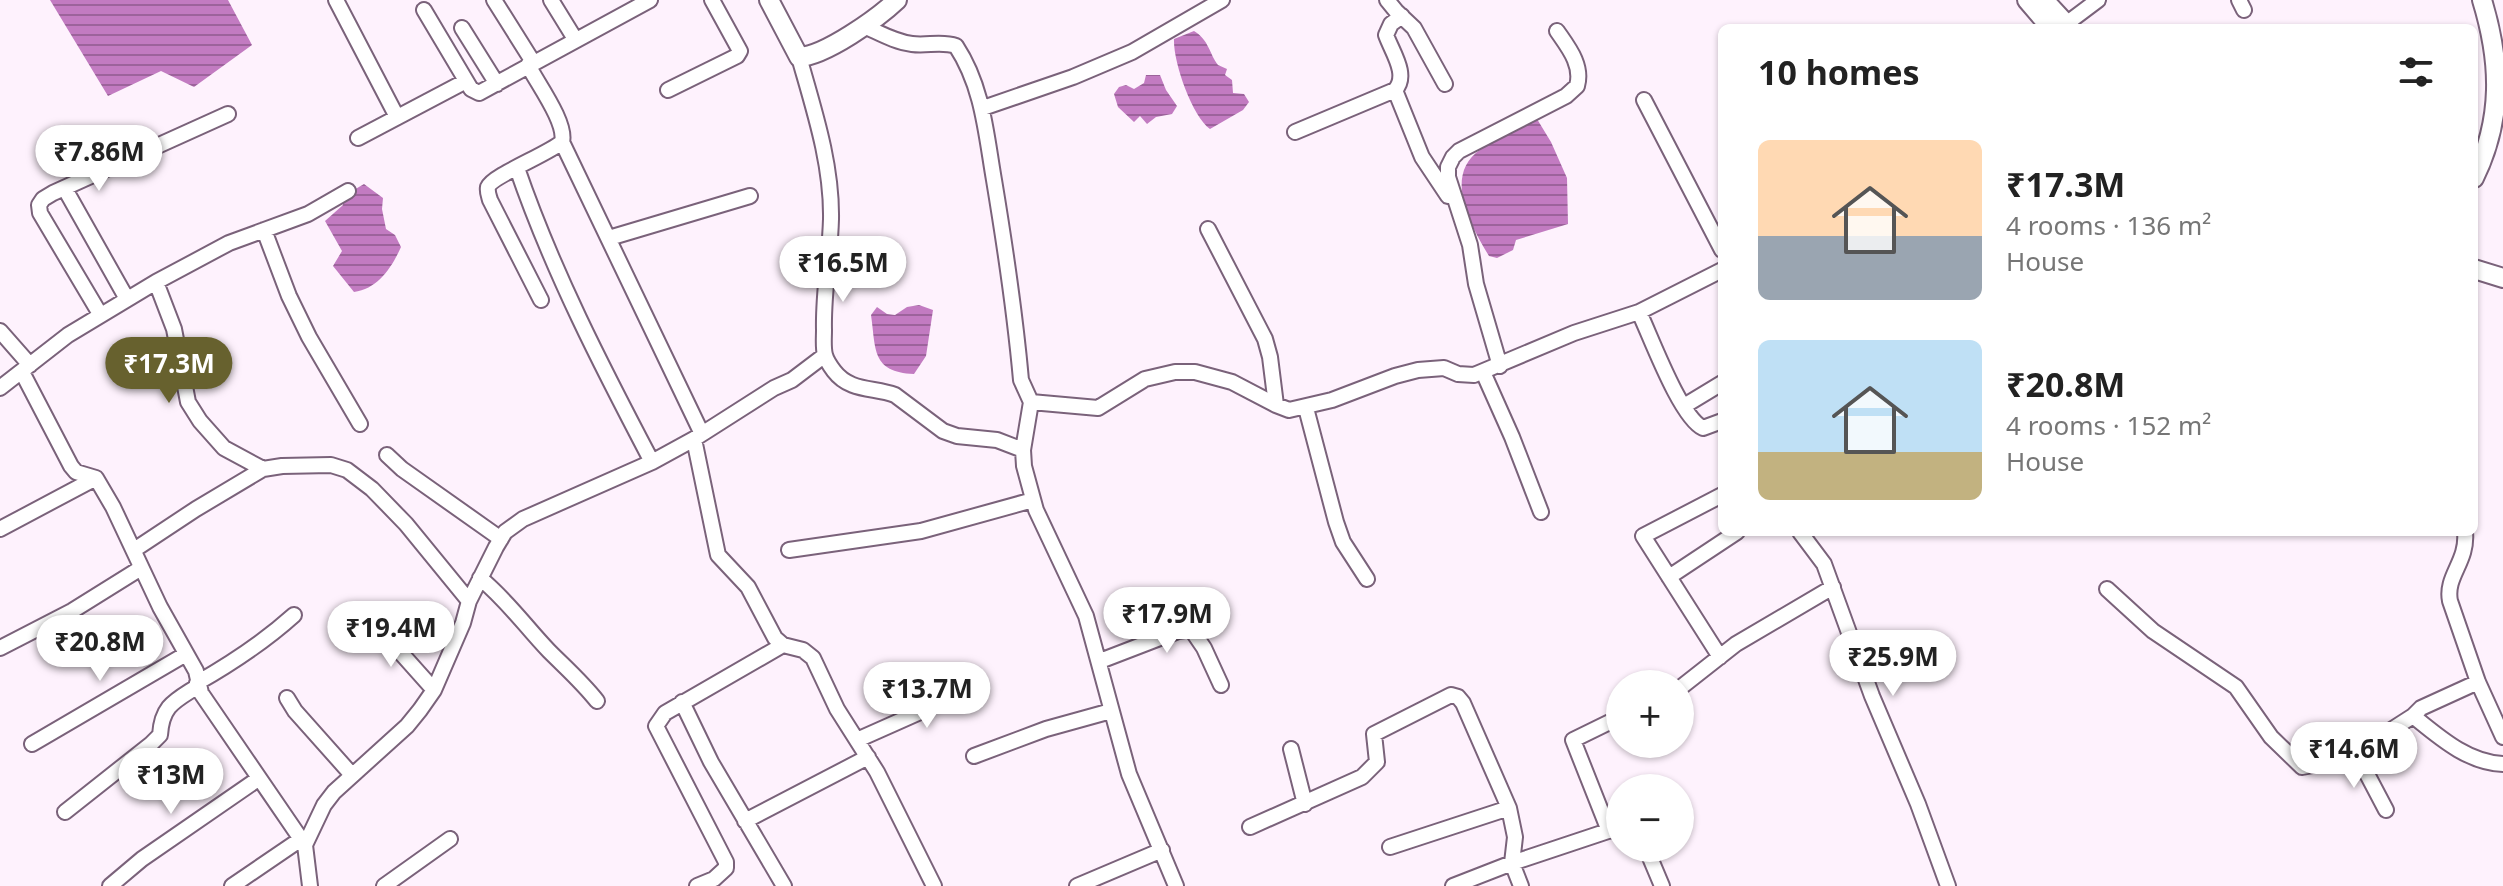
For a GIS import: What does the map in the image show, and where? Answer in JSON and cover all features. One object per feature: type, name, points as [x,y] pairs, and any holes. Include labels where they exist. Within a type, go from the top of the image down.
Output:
[{"type":"street","points":[[336,0],[397,117]]},
{"type":"street","points":[[494,0],[560,123],[564,134],[562,142],[609,238],[698,437],[718,555],[748,587],[775,638],[783,645],[803,650],[813,658],[837,709],[868,757],[934,886]]},
{"type":"street","points":[[551,0],[575,39]]},
{"type":"street","points":[[424,10],[475,93],[483,92],[650,0]]},
{"type":"street","points":[[668,90],[737,56],[740,51],[712,0]]},
{"type":"street","points":[[769,0],[799,57],[824,147],[831,216],[825,283],[825,355],[834,372],[846,382],[869,391],[895,395],[943,431],[957,436],[997,440],[1023,450]]},
{"type":"street","points":[[799,57],[807,57],[847,38],[897,0]]},
{"type":"street","points":[[983,108],[1073,77],[1132,52],[1222,0]]},
{"type":"street","points":[[1387,0],[1422,39],[1445,84]]},
{"type":"street","points":[[2027,0],[2058,24]]},
{"type":"street","points":[[2044,0],[2060,24]]},
{"type":"street","points":[[2066,24],[2098,0]]},
{"type":"street","points":[[2478,171],[2496,122],[2498,81],[2498,32],[2482,0]]},
{"type":"street","points":[[1295,132],[1395,90],[1402,79],[1386,35],[1391,24],[1402,16]]},
{"type":"street","points":[[864,26],[896,41],[956,46],[983,108],[1017,334],[1021,380],[1031,402],[1023,450],[1024,466],[1051,546],[1086,616],[1129,774],[1176,886]]},
{"type":"street","points":[[462,28],[497,84]]},
{"type":"street","points":[[1500,366],[1476,284],[1470,245],[1448,177],[1448,167],[1459,151],[1566,96],[1577,86],[1578,70],[1573,54],[1557,31]]},
{"type":"street","points":[[358,138],[466,81]]},
{"type":"street","points":[[1395,90],[1422,157],[1458,210]]},
{"type":"street","points":[[1644,100],[1718,242]]},
{"type":"street","points":[[100,314],[40,213],[39,205],[43,199],[123,160],[228,114]]},
{"type":"street","points":[[541,300],[487,191],[496,178],[562,142]]},
{"type":"street","points":[[517,168],[534,219],[583,326],[652,462]]},
{"type":"street","points":[[65,189],[127,299]]},
{"type":"street","points":[[0,388],[68,335],[156,282],[229,243],[308,214],[348,191]]},
{"type":"street","points":[[609,238],[750,196]]},
{"type":"street","points":[[1208,229],[1265,339],[1276,405]]},
{"type":"street","points":[[264,230],[289,296],[309,337],[360,424]]},
{"type":"street","points":[[2478,270],[2503,278]]},
{"type":"street","points":[[1031,402],[1098,408],[1145,379],[1175,372],[1195,372],[1232,382],[1289,410],[1306,408],[1418,370],[1444,368],[1458,374],[1474,375],[1574,333],[1639,312],[1718,272]]},
{"type":"street","points":[[2478,280],[2503,288]]},
{"type":"street","points":[[156,282],[174,329],[188,402],[224,448],[263,469]]},
{"type":"street","points":[[1639,312],[1675,392],[1693,420],[1703,428],[1718,422]]},
{"type":"street","points":[[0,331],[26,369],[71,466],[76,472],[96,478],[196,671],[198,684],[208,705],[303,842],[310,886]]},
{"type":"street","points":[[232,886],[303,842],[324,805],[352,775],[407,726],[434,690],[463,623],[469,601],[505,532],[523,519],[652,462],[698,437],[774,388],[792,380],[825,355]]},
{"type":"street","points":[[1483,372],[1541,512]]},
{"type":"street","points":[[1684,406],[1718,385]]},
{"type":"street","points":[[1306,408],[1343,542],[1367,579]]},
{"type":"street","points":[[387,455],[501,539]]},
{"type":"street","points":[[134,550],[263,469],[331,465],[347,470],[372,489],[406,524],[469,601]]},
{"type":"street","points":[[0,529],[96,478]]},
{"type":"street","points":[[1718,497],[1643,536],[1720,657]]},
{"type":"street","points":[[789,550],[921,531],[1033,500]]},
{"type":"street","points":[[1669,577],[1731,536]]},
{"type":"street","points":[[1803,536],[1824,564],[1872,696],[1918,804],[1948,886]]},
{"type":"street","points":[[2465,536],[2463,558],[2448,592],[2478,682],[2503,737]]},
{"type":"street","points":[[0,648],[72,611],[141,568]]},
{"type":"street","points":[[480,578],[503,597],[597,701]]},
{"type":"street","points":[[1694,677],[1736,644],[1833,587]]},
{"type":"street","points":[[2107,589],[2153,631],[2236,687],[2271,737],[2302,767],[2346,759],[2421,708],[2478,682]]},
{"type":"street","points":[[65,812],[160,735],[161,720],[167,707],[271,637],[294,615]]},
{"type":"street","points":[[376,625],[434,690]]},
{"type":"street","points":[[1100,661],[1178,631],[1191,629],[1204,648],[1221,685]]},
{"type":"street","points":[[697,886],[714,879],[726,868],[726,862],[656,726],[665,713],[682,702],[783,645]]},
{"type":"street","points":[[32,744],[186,654]]},
{"type":"street","points":[[857,740],[920,712],[925,701],[915,676]]},
{"type":"street","points":[[1250,827],[1362,777],[1374,768],[1378,756],[1373,739],[1378,730],[1451,695],[1463,703],[1509,808],[1515,837],[1512,863],[1521,886]]},
{"type":"street","points":[[287,698],[352,775]]},
{"type":"street","points":[[682,702],[711,762],[784,886]]},
{"type":"street","points":[[974,756],[1046,729],[1111,711]]},
{"type":"street","points":[[2413,716],[2455,748],[2476,758],[2503,764]]},
{"type":"street","points":[[1606,724],[1573,740],[1606,812]]},
{"type":"street","points":[[1291,749],[1305,804]]},
{"type":"street","points":[[2356,753],[2386,810]]},
{"type":"street","points":[[745,821],[868,757]]},
{"type":"street","points":[[110,886],[142,859],[258,779]]},
{"type":"street","points":[[1390,847],[1509,808]]},
{"type":"street","points":[[1453,886],[1606,832]]},
{"type":"street","points":[[384,886],[450,839]]},
{"type":"street","points":[[1077,886],[1162,850]]},
{"type":"street","points":[[1652,862],[1662,886]]},
{"type":"shaded area","points":[[50,0],[228,0],[252,45],[194,87],[161,71],[108,96]]},
{"type":"shaded area","points":[[1194,31],[1206,43],[1218,65],[1227,69],[1225,75],[1232,80],[1233,93],[1244,94],[1249,102],[1243,110],[1210,129],[1190,101],[1175,49],[1174,39]]},
{"type":"shaded area","points":[[1146,75],[1160,75],[1177,106],[1172,114],[1156,117],[1147,124],[1140,116],[1134,122],[1118,107],[1114,94],[1119,87],[1126,85],[1134,89],[1144,83]]},
{"type":"shaded area","points":[[1537,119],[1567,178],[1568,224],[1516,240],[1513,250],[1497,258],[1489,256],[1468,216],[1462,186],[1463,172],[1469,160],[1481,149]]},
{"type":"shaded area","points":[[364,184],[383,198],[386,229],[395,235],[401,247],[389,269],[377,282],[354,292],[333,266],[342,251],[325,221],[343,205],[342,197]]},
{"type":"shaded area","points":[[919,305],[933,310],[926,356],[914,374],[890,369],[875,348],[871,315],[877,307],[895,315],[907,307]]}]
